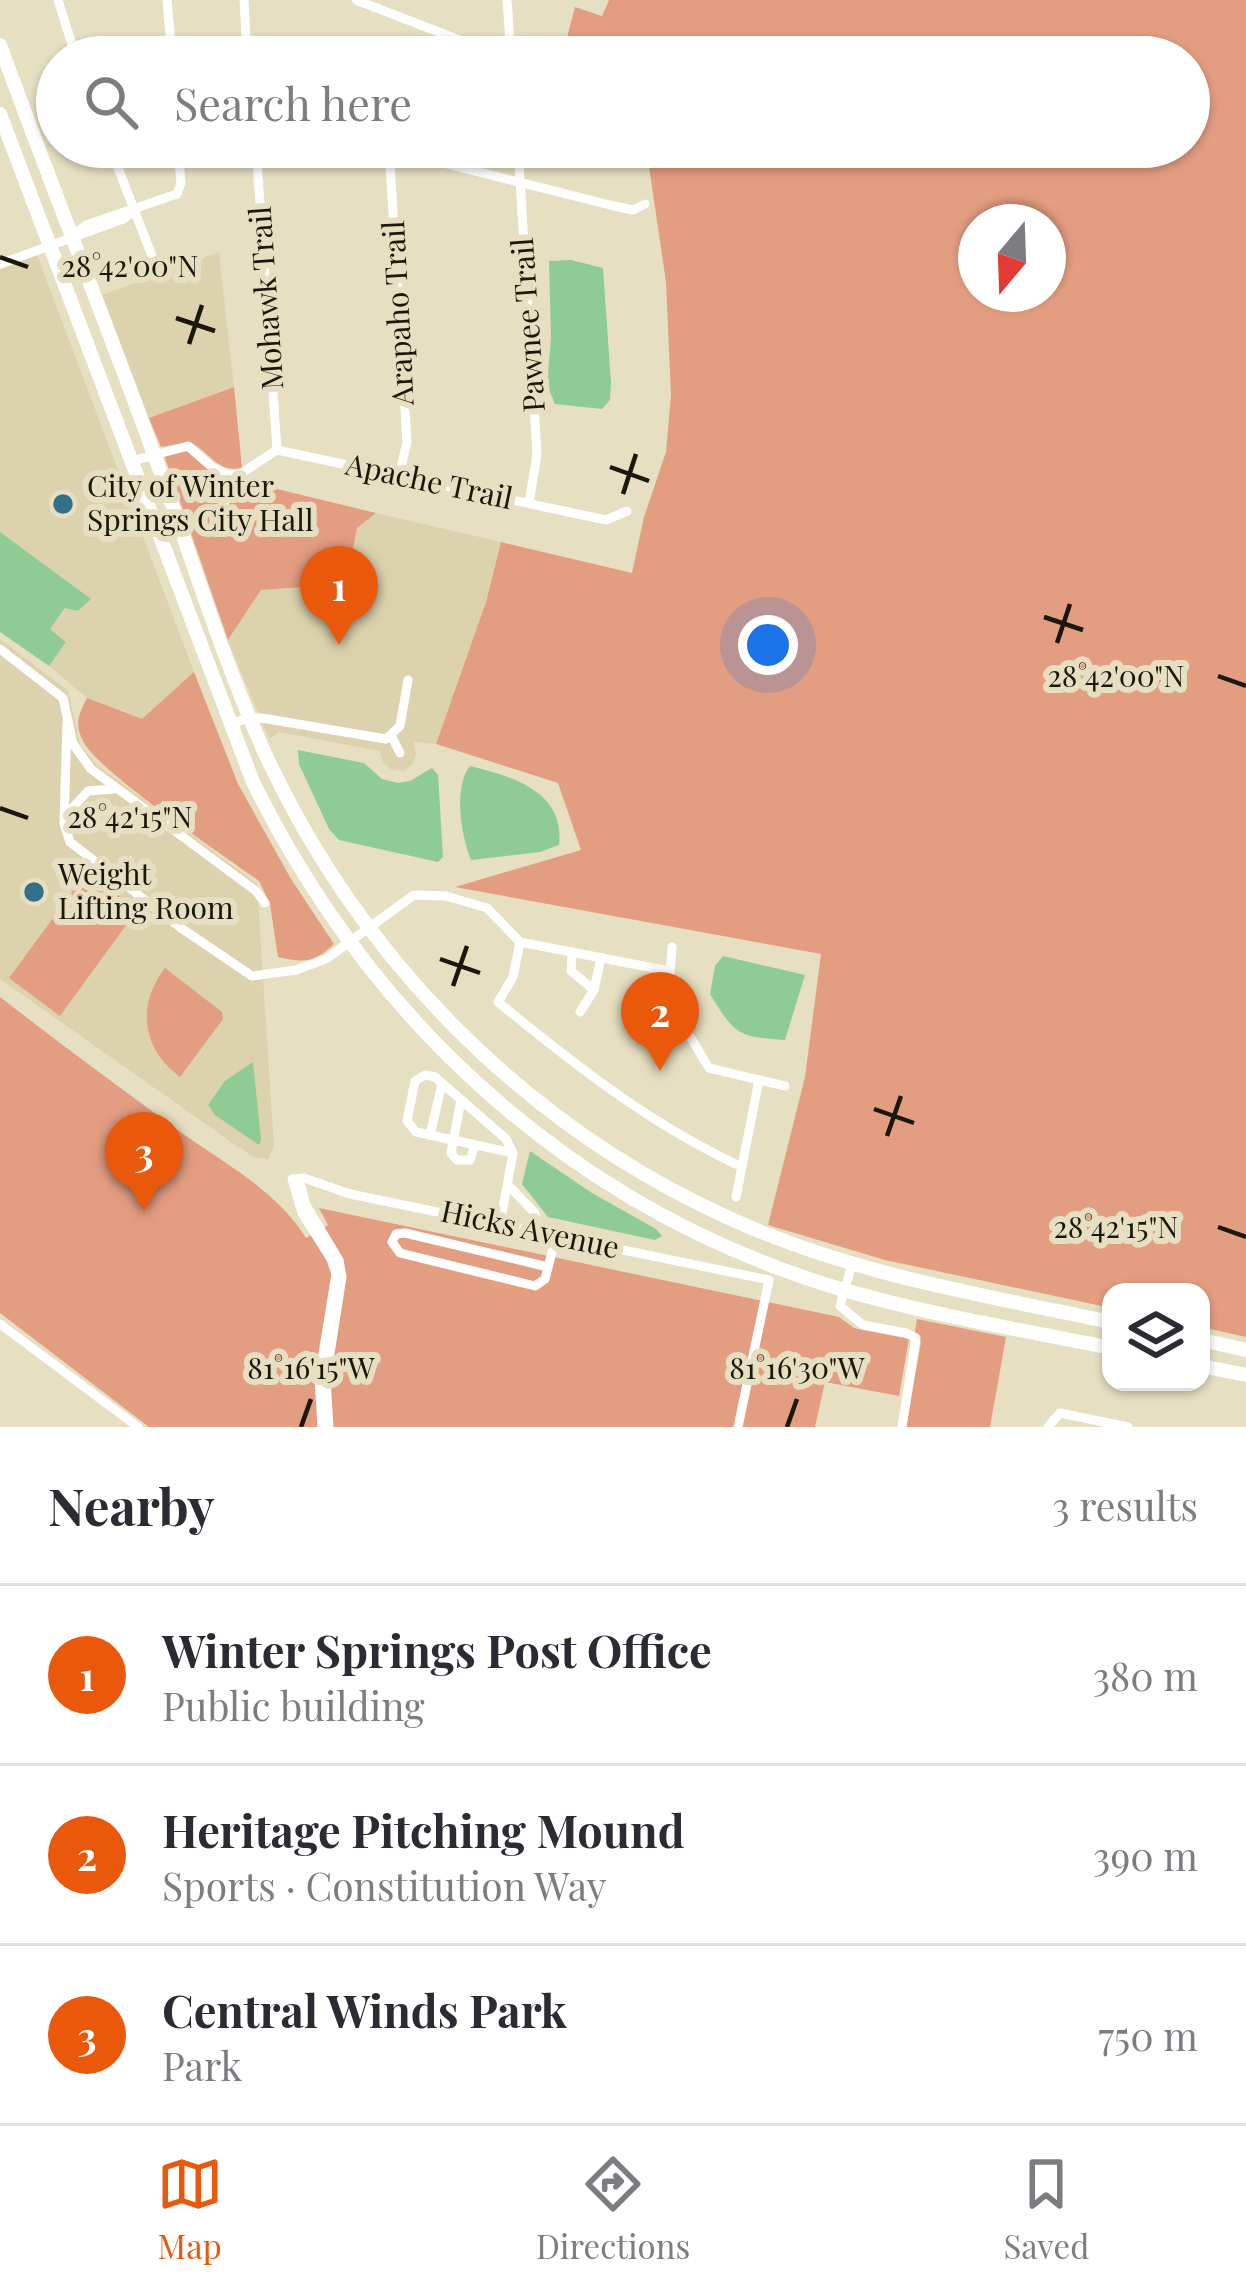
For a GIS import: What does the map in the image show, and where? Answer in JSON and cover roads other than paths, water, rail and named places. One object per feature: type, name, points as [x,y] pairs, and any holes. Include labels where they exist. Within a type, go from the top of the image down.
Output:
[{"type":"main road","points":[[0,45],[36,145]]},
{"type":"main road","points":[[0,64],[33,137]]},
{"type":"main road","points":[[0,114],[229,725],[282,838],[350,943],[444,1054],[564,1154],[696,1232],[753,1258],[844,1290],[1102,1346]]},
{"type":"main road","points":[[45,168],[250,717],[302,826],[369,928],[473,1046],[579,1132],[705,1207],[790,1244],[852,1264],[1102,1320]]},
{"type":"main road","points":[[1210,1342],[1246,1350]]},
{"type":"main road","points":[[1210,1368],[1246,1376]]},
{"type":"street","points":[[69,36],[59,3],[73,0]]},
{"type":"street","points":[[167,0],[170,36]]},
{"type":"street","points":[[244,0],[247,36]]},
{"type":"street","points":[[356,0],[449,36]]},
{"type":"street","points":[[508,0],[510,36]]},
{"type":"street","points":[[118,168],[157,269]]},
{"type":"street","points":[[0,264],[177,194],[180,168]]},
{"type":"street","name":"Mohawk Trail","points":[[258,168],[278,450]]},
{"type":"street","name":"Arapaho Trail","points":[[386,168],[407,442],[399,476]]},
{"type":"street","points":[[467,168],[633,210],[644,205]]},
{"type":"street","name":"Pawnee Trail","points":[[519,168],[537,455],[529,503]]},
{"type":"street","points":[[132,461],[188,446],[212,467],[236,475]]},
{"type":"street","points":[[225,502],[236,475],[278,450]]},
{"type":"street","name":"Apache Trail","points":[[278,450],[606,520],[627,511]]},
{"type":"street","points":[[0,649],[56,690],[66,706],[65,832],[79,851],[242,972],[257,976],[314,965],[414,895],[430,894],[487,908],[520,942],[668,970]]},
{"type":"street","points":[[392,736],[401,720],[408,680]]},
{"type":"street","points":[[229,725],[250,717],[376,739],[392,736]]},
{"type":"street","points":[[67,723],[81,759],[256,891],[265,903]]},
{"type":"street","points":[[392,736],[400,753]]},
{"type":"street","points":[[64,818],[88,791],[119,790]]},
{"type":"street","points":[[520,942],[513,976],[498,1002],[600,1085],[695,1145],[742,1167]]},
{"type":"street","points":[[672,947],[668,1000],[710,1068],[785,1087]]},
{"type":"street","points":[[572,952],[571,970],[594,990]]},
{"type":"street","points":[[580,1012],[594,990],[601,958]]},
{"type":"street","points":[[501,1219],[513,1153],[506,1139],[442,1084],[425,1075],[415,1081],[408,1125],[416,1132],[513,1153]]},
{"type":"street","points":[[736,1197],[759,1080]]},
{"type":"street","points":[[430,1136],[442,1084]]},
{"type":"street","points":[[461,1100],[452,1156],[463,1161],[472,1156],[479,1116]]},
{"type":"street","name":"Hicks Avenue","points":[[325,1427],[319,1378],[335,1268],[302,1213],[296,1179],[350,1194],[705,1261],[770,1280],[738,1427]]},
{"type":"street","points":[[509,1186],[537,1220],[535,1231]]},
{"type":"street","points":[[501,1219],[519,1205],[528,1206]]},
{"type":"street","points":[[548,1267],[406,1233],[397,1234],[392,1242],[400,1253],[535,1286],[543,1282],[548,1267],[556,1235]]},
{"type":"street","points":[[852,1264],[839,1306],[856,1322],[916,1338],[902,1427]]},
{"type":"street","points":[[0,1324],[138,1427]]},
{"type":"street","points":[[1048,1427],[1060,1413],[1128,1427]]},
{"type":"place","name":"City of Winter Springs City Hall","points":[[63,504]]},
{"type":"place","name":"Winter Springs Post Office","points":[[339,645]]},
{"type":"place","name":"Weight Lifting Room","points":[[34,892]]},
{"type":"place","name":"Heritage Pitching Mound","points":[[660,1071]]},
{"type":"place","name":"Central Winds Park","points":[[144,1211]]}]
